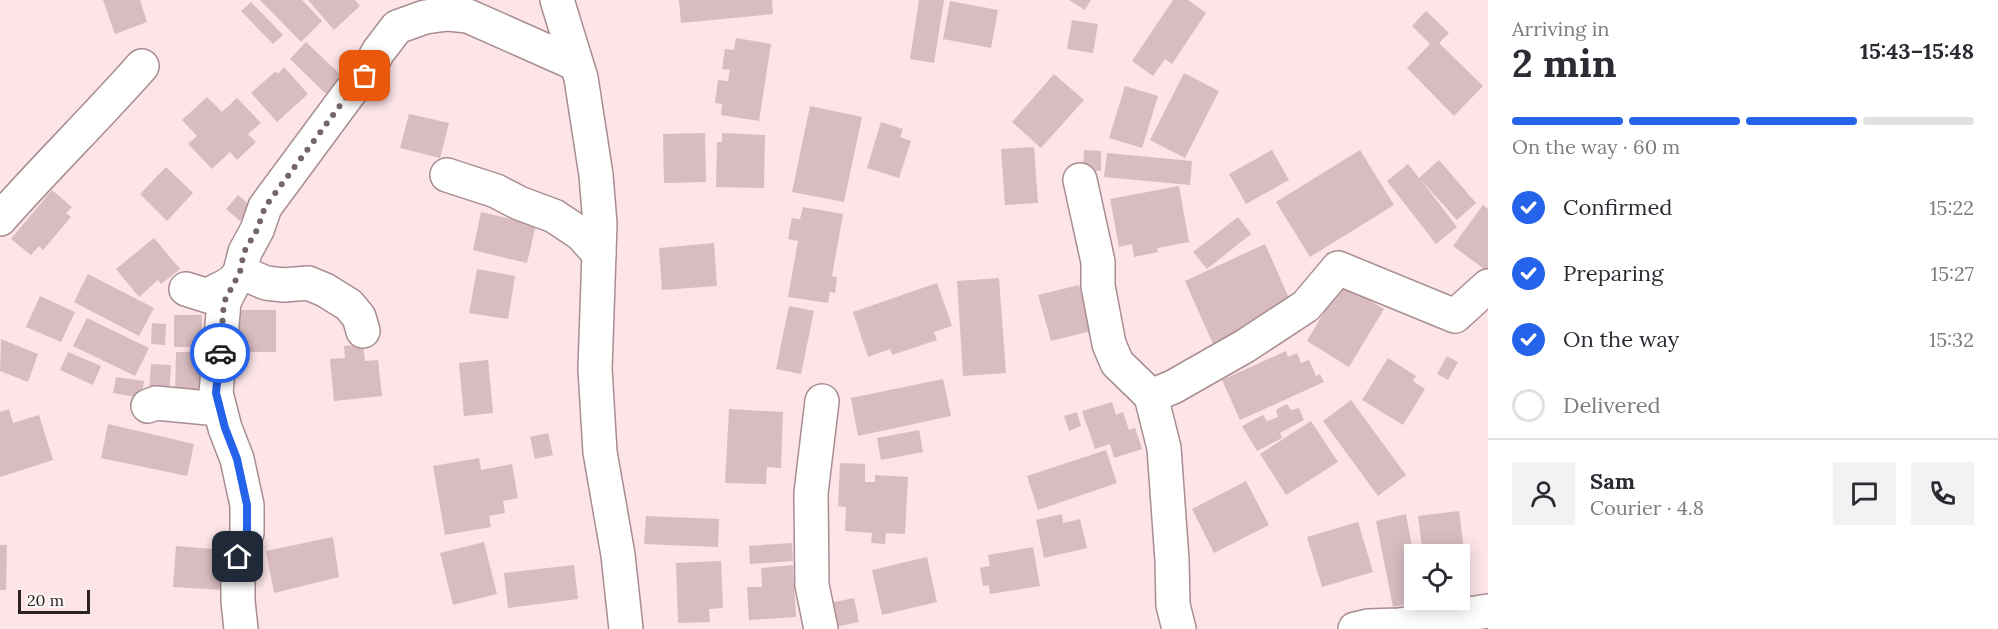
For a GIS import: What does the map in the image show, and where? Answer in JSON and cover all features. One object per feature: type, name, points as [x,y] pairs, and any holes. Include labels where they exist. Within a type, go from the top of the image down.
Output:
[{"type":"street","points":[[506,34],[529,28],[558,4],[581,78],[596,175],[600,224],[595,369],[599,440],[618,555],[626,629]]},
{"type":"street","points":[[242,629],[238,600],[238,557],[247,533],[247,505],[237,459],[219,409],[216,393],[224,302],[237,277],[244,252],[257,230],[265,207],[350,92],[365,76],[378,52],[397,27],[425,17],[448,14],[468,16],[576,64]]},
{"type":"street","points":[[0,219],[52,160],[99,115],[142,66]]},
{"type":"street","points":[[447,175],[495,191],[554,216],[581,234],[598,254]]},
{"type":"street","points":[[1080,180],[1098,262],[1098,286],[1110,344],[1117,363],[1151,396],[1164,448],[1173,605],[1179,629]]},
{"type":"street","points":[[1151,396],[1173,387],[1245,346],[1306,306],[1338,268],[1455,316],[1488,286]]},
{"type":"street","points":[[186,289],[208,296],[237,277],[284,285],[308,283],[325,290],[349,305],[359,317],[363,331]]},
{"type":"street","points":[[821,629],[812,585],[811,493],[822,401]]},
{"type":"street","points":[[148,406],[156,403],[219,409]]},
{"type":"street","points":[[1355,629],[1368,626],[1399,627],[1488,611]]},
{"type":"building","points":[[103,0],[140,0],[147,22],[115,34]]},
{"type":"building","points":[[260,0],[302,0],[322,21],[301,42]]},
{"type":"building","points":[[308,0],[355,0],[360,6],[334,30]]},
{"type":"building","points":[[679,0],[772,0],[773,14],[681,23]]},
{"type":"building","points":[[919,0],[944,0],[934,63],[910,59]]},
{"type":"building","points":[[1069,0],[1091,0],[1085,10]]},
{"type":"building","points":[[1173,0],[1188,0],[1206,13],[1172,64],[1165,59],[1153,76],[1132,61]]},
{"type":"building","points":[[950,1],[998,10],[991,48],[943,39]]},
{"type":"building","points":[[251,2],[283,35],[273,44],[241,11]]},
{"type":"building","points":[[1426,11],[1449,33],[1439,43],[1483,86],[1454,116],[1407,68],[1430,44],[1412,26]]},
{"type":"building","points":[[1072,20],[1098,24],[1093,53],[1067,49]]},
{"type":"building","points":[[736,38],[771,44],[759,121],[721,115],[722,104],[715,103],[718,80],[728,81],[730,70],[722,69],[725,49],[734,50]]},
{"type":"building","points":[[306,42],[343,77],[326,94],[290,59]]},
{"type":"building","points":[[284,67],[308,94],[277,122],[251,93],[276,71],[278,74]]},
{"type":"building","points":[[1184,73],[1219,91],[1185,158],[1150,140]]},
{"type":"building","points":[[1054,74],[1084,100],[1041,148],[1012,122]]},
{"type":"building","points":[[1125,86],[1158,96],[1142,148],[1109,138]]},
{"type":"building","points":[[207,97],[222,112],[237,98],[261,123],[248,134],[256,142],[237,160],[230,152],[212,169],[188,144],[197,136],[182,120]]},
{"type":"building","points":[[810,106],[862,117],[844,202],[792,192]]},
{"type":"building","points":[[409,114],[449,123],[440,158],[400,148]]},
{"type":"building","points":[[881,122],[903,129],[900,137],[911,141],[899,178],[867,168]]},
{"type":"building","points":[[705,133],[706,182],[664,183],[663,134]]},
{"type":"building","points":[[722,133],[765,135],[764,188],[716,187],[717,142],[722,142]]},
{"type":"building","points":[[1034,147],[1038,203],[1005,205],[1001,149]]},
{"type":"building","points":[[1084,150],[1101,151],[1101,171],[1083,170]]},
{"type":"building","points":[[1272,150],[1289,180],[1246,204],[1229,174]]},
{"type":"building","points":[[1360,150],[1394,205],[1310,257],[1276,202]]},
{"type":"building","points":[[1107,153],[1192,161],[1190,185],[1104,177]]},
{"type":"building","points":[[1439,160],[1476,203],[1457,220],[1421,180],[1457,227],[1436,244],[1387,181],[1408,164],[1419,178]]},
{"type":"building","points":[[166,167],[193,193],[167,221],[140,194]]},
{"type":"building","points":[[1179,186],[1189,242],[1157,248],[1158,252],[1134,257],[1132,244],[1119,247],[1110,199]]},
{"type":"building","points":[[52,190],[72,207],[66,213],[71,217],[43,250],[39,246],[31,255],[11,239]]},
{"type":"building","points":[[238,195],[252,207],[240,221],[226,209]]},
{"type":"building","points":[[1483,205],[1488,209],[1488,272],[1453,246]]},
{"type":"building","points":[[803,207],[843,214],[832,276],[837,277],[835,293],[830,292],[828,303],[788,297],[798,241],[788,239],[792,218],[800,219]]},
{"type":"building","points":[[481,212],[536,225],[527,263],[473,250]]},
{"type":"building","points":[[1238,217],[1251,234],[1207,269],[1193,252]]},
{"type":"building","points":[[154,238],[180,269],[161,284],[158,280],[139,297],[116,269]]},
{"type":"building","points":[[714,243],[717,286],[662,290],[659,248]]},
{"type":"building","points":[[1265,244],[1289,298],[1274,305],[1279,314],[1213,344],[1185,281]]},
{"type":"building","points":[[477,269],[515,276],[508,319],[469,313]]},
{"type":"building","points":[[88,274],[154,308],[139,336],[74,302]]},
{"type":"building","points":[[999,278],[1006,373],[963,376],[957,281]]},
{"type":"building","points":[[937,283],[952,326],[934,332],[937,340],[892,355],[890,349],[868,357],[853,312]]},
{"type":"building","points":[[1341,283],[1384,309],[1349,367],[1307,341]]},
{"type":"building","points":[[1079,285],[1091,331],[1051,341],[1038,295]]},
{"type":"building","points":[[40,296],[75,312],[61,342],[26,327]]},
{"type":"building","points":[[789,306],[814,311],[801,374],[776,369]]},
{"type":"building","points":[[235,310],[276,310],[276,352],[235,352]]},
{"type":"building","points":[[174,315],[202,315],[202,347],[174,347]]},
{"type":"building","points":[[87,318],[149,348],[135,376],[73,346]]},
{"type":"building","points":[[152,323],[166,324],[165,345],[151,344]]},
{"type":"building","points":[[1,339],[38,354],[28,382],[0,371]]},
{"type":"building","points":[[363,344],[365,361],[378,360],[382,396],[334,401],[330,359],[345,358],[344,346]]},
{"type":"building","points":[[1286,351],[1288,357],[1297,353],[1301,363],[1309,360],[1316,376],[1320,374],[1324,382],[1240,420],[1222,380]]},
{"type":"building","points":[[68,352],[101,366],[93,385],[60,370]]},
{"type":"building","points":[[176,352],[202,352],[201,396],[175,396]]},
{"type":"building","points":[[1447,356],[1458,362],[1448,380],[1437,374]]},
{"type":"building","points":[[1388,358],[1416,376],[1413,381],[1425,389],[1403,425],[1362,400]]},
{"type":"building","points":[[488,360],[493,413],[464,416],[459,363]]},
{"type":"building","points":[[151,364],[171,365],[169,395],[149,394]]},
{"type":"building","points":[[116,377],[144,381],[141,398],[113,393]]},
{"type":"building","points":[[943,379],[951,416],[858,436],[851,398]]},
{"type":"building","points":[[1351,400],[1406,475],[1378,496],[1323,421]]},
{"type":"building","points":[[1112,402],[1116,415],[1123,412],[1129,430],[1135,428],[1142,449],[1114,458],[1110,444],[1095,449],[1082,411]]},
{"type":"building","points":[[1287,404],[1291,410],[1299,408],[1304,420],[1280,433],[1282,438],[1257,451],[1242,426],[1263,415],[1267,421],[1278,417],[1276,410]]},
{"type":"building","points":[[9,409],[13,423],[39,415],[53,460],[0,477],[0,412]]},
{"type":"building","points":[[729,409],[783,412],[781,468],[767,467],[766,484],[725,483]]},
{"type":"building","points":[[1077,412],[1081,426],[1069,431],[1064,416]]},
{"type":"building","points":[[1311,421],[1338,462],[1286,495],[1260,454]]},
{"type":"building","points":[[108,424],[194,444],[187,476],[101,458]]},
{"type":"building","points":[[919,430],[923,452],[881,460],[877,438]]},
{"type":"building","points":[[548,433],[553,455],[535,459],[530,437]]},
{"type":"building","points":[[1106,450],[1117,483],[1038,510],[1027,476]]},
{"type":"building","points":[[479,458],[481,470],[512,464],[518,498],[503,501],[505,513],[489,516],[491,527],[445,535],[433,466]]},
{"type":"building","points":[[840,463],[865,464],[865,482],[875,482],[875,475],[908,477],[905,534],[886,533],[885,544],[871,543],[872,533],[845,531],[846,507],[838,506]]},
{"type":"building","points":[[1246,481],[1269,525],[1214,553],[1192,509]]},
{"type":"building","points":[[1459,511],[1463,544],[1422,544],[1418,516]]},
{"type":"building","points":[[1062,514],[1063,523],[1080,519],[1087,548],[1044,558],[1036,520]]},
{"type":"building","points":[[1406,514],[1412,544],[1404,544],[1404,605],[1393,607],[1376,521]]},
{"type":"building","points":[[646,516],[719,519],[718,547],[644,544]]},
{"type":"building","points":[[1358,522],[1373,572],[1322,587],[1307,537]]},
{"type":"building","points":[[333,537],[339,577],[274,593],[266,551]]},
{"type":"building","points":[[484,542],[497,594],[453,605],[440,553]]},
{"type":"building","points":[[792,543],[793,561],[750,564],[749,546]]},
{"type":"building","points":[[0,545],[7,545],[6,590],[0,590]]},
{"type":"building","points":[[176,546],[225,550],[222,590],[173,587]]},
{"type":"building","points":[[1033,547],[1040,586],[990,594],[989,585],[983,586],[980,568],[990,566],[988,555]]},
{"type":"building","points":[[927,557],[937,602],[882,615],[872,570]]},
{"type":"building","points":[[721,561],[723,608],[709,609],[710,622],[678,623],[676,563]]},
{"type":"building","points":[[574,565],[578,599],[508,608],[504,573]]},
{"type":"building","points":[[793,565],[796,617],[749,620],[747,587],[762,587],[761,568]]},
{"type":"building","points":[[854,598],[859,622],[830,628],[825,604]]},
{"type":"way so far","points":[[220,353],[224,302],[240,272],[244,252],[257,230],[265,207],[350,92],[365,76]]},
{"type":"route","points":[[220,353],[216,393],[225,428],[237,459],[247,505],[247,533],[238,557]]}]
